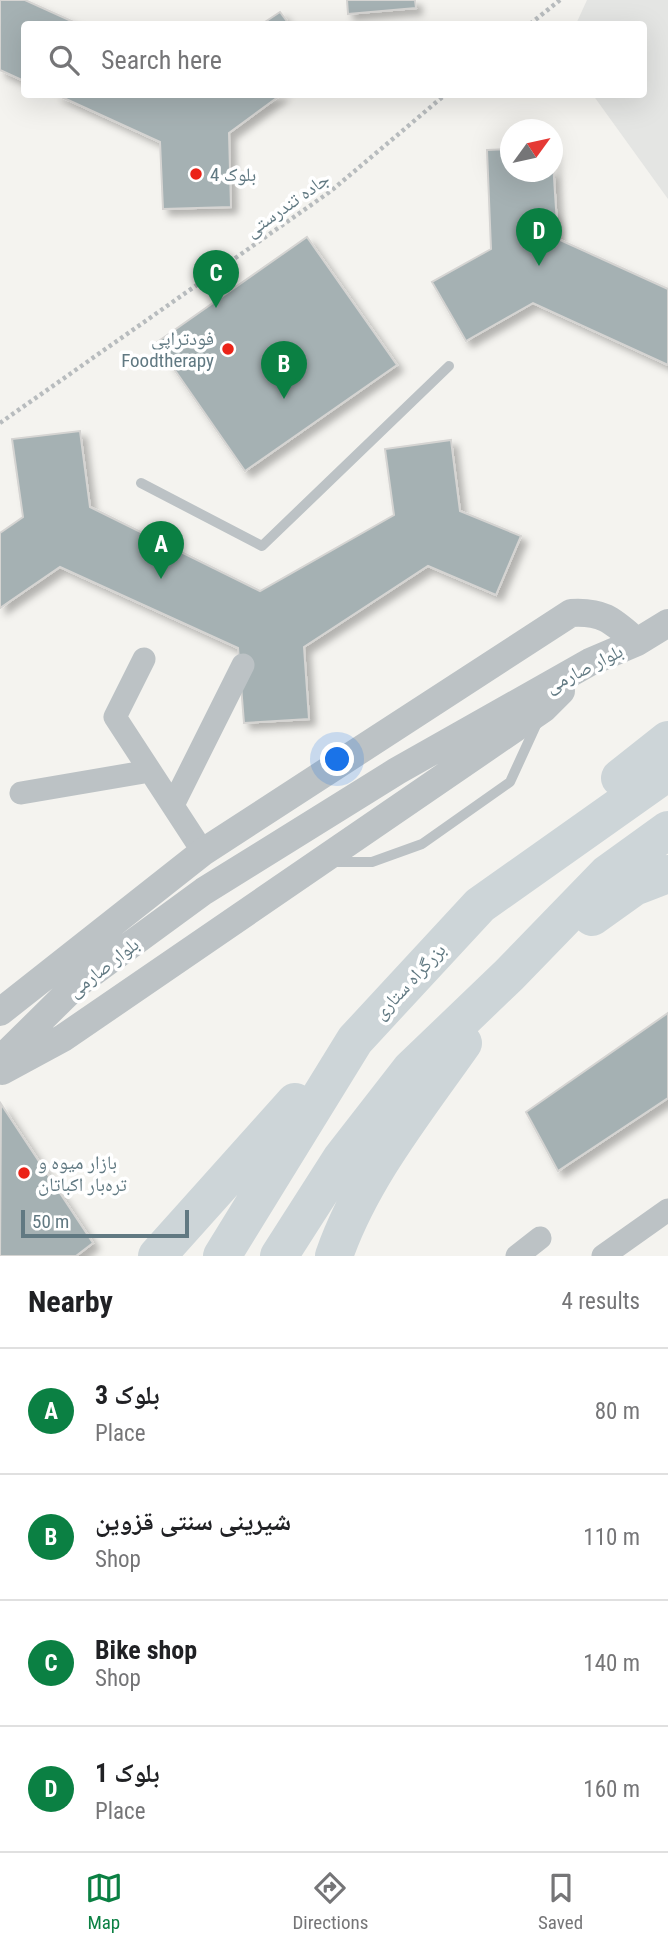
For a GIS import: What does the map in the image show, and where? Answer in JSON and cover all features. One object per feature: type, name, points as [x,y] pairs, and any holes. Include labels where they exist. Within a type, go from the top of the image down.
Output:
[{"type":"highway","points":[[480,905],[530,851],[668,740]]},
{"type":"highway","name":"بزرگراه ستاری","points":[[222,1256],[355,1040],[480,905],[668,772]]},
{"type":"highway","points":[[279,1256],[341,1158],[411,1069],[509,975],[607,874],[668,830]]},
{"type":"highway","points":[[334,1256],[341,1236],[377,1168],[509,975],[634,887],[668,874]]},
{"type":"highway","points":[[157,1256],[270,1128],[355,1040]]},
{"type":"street","name":"بلوار صارمی","points":[[0,1012],[203,852],[571,613],[593,612],[610,618],[637,642],[590,662],[397,771],[204,891],[76,984],[0,1060]]},
{"type":"street","points":[[637,642],[668,623]]},
{"type":"street","points":[[144,659],[115,717],[203,852]]},
{"type":"street","points":[[0,1072],[63,1038],[543,709],[590,662]]},
{"type":"street","points":[[173,805],[243,665]]},
{"type":"street","points":[[21,793],[150,771]]},
{"type":"street","points":[[603,1256],[668,1210]]},
{"type":"street","points":[[517,1256],[540,1238]]},
{"type":"lane","points":[[141,483],[262,546],[449,366]]},
{"type":"lane","points":[[317,862],[372,862],[422,844],[510,782],[543,709]]},
{"type":"path","points":[[534,21],[560,0]]},
{"type":"path","name":"جاده تندرستی","points":[[0,423],[331,191],[441,98]]},
{"type":"shaded area","points":[[587,0],[668,0],[668,199],[595,98],[647,98],[647,21],[577,21]]},
{"type":"building","points":[[0,0],[25,0],[71,21],[21,21],[21,80],[0,70]]},
{"type":"building","points":[[347,0],[415,0],[416,8],[348,14]]},
{"type":"building","points":[[280,12],[287,21],[266,21]]},
{"type":"building","name":"بلوک 4","points":[[64,98],[277,98],[229,133],[231,207],[163,209],[160,142]]},
{"type":"building","points":[[500,149],[500,182],[554,182],[558,239],[668,289],[668,365],[533,303],[466,341],[432,282],[491,249],[487,150]]},
{"type":"building","points":[[307,237],[397,365],[245,471],[156,343]]},
{"type":"building","points":[[80,431],[90,507],[260,591],[394,515],[385,449],[451,440],[460,511],[521,536],[496,595],[428,566],[304,647],[309,719],[244,723],[238,648],[60,567],[0,608],[0,533],[23,517],[12,439]]},
{"type":"building","points":[[668,1013],[668,1098],[558,1171],[526,1112]]},
{"type":"building","name":"بازار میوه و تره‌بار اکباتان","points":[[1,1104],[93,1243],[76,1256],[0,1256]]},
{"type":"place","name":"بلوک 4","points":[[196,174]]},
{"type":"place","name":"بلوک 1","points":[[539,266]]},
{"type":"place","name":"Bike shop","points":[[216,308]]},
{"type":"place","name":"فودتراپی Foodtherapy","points":[[228,349]]},
{"type":"place","name":"شیرینی سنتی قزوین","points":[[284,399]]},
{"type":"place","name":"بلوک 3","points":[[161,579]]},
{"type":"place","name":"بازار میوه و تره‌بار اکباتان","points":[[24,1173]]}]
